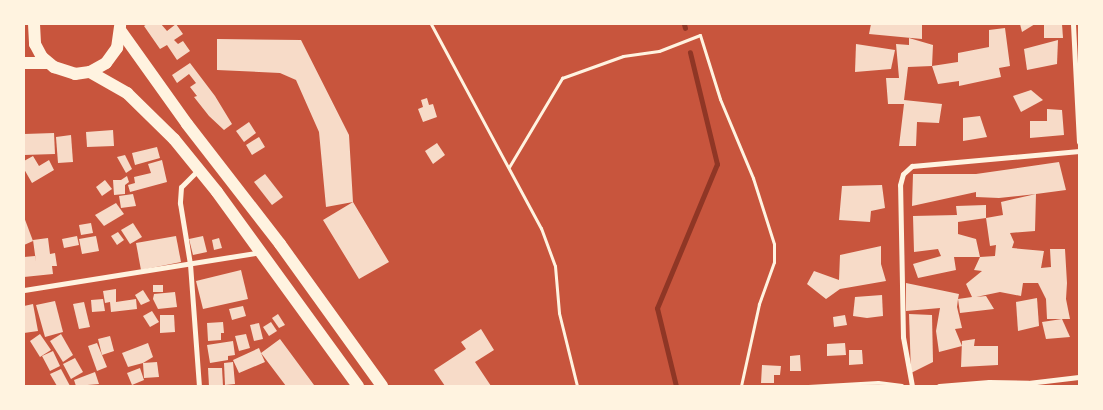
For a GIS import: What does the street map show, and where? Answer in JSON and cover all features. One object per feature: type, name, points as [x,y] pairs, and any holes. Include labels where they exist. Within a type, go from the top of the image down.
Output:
[{"type":"main road","points":[[24,30],[32,24],[35,44],[48,63]]},
{"type":"main road","points":[[24,63],[48,63],[68,73],[90,72],[106,63],[112,56],[117,48],[120,27]]},
{"type":"main road","points":[[120,27],[187,124],[280,244],[382,386]]},
{"type":"main road","points":[[90,72],[127,93],[174,139],[261,252],[358,386]]},
{"type":"street","points":[[1072,24],[1079,142]]},
{"type":"street","points":[[912,386],[903,337],[900,185],[903,174],[912,166],[1079,152]]},
{"type":"street","points":[[198,169],[181,187],[180,203],[190,264],[199,386]]},
{"type":"street","points":[[24,290],[261,252]]},
{"type":"street","points":[[939,386],[989,382],[1028,383],[1079,377]]},
{"type":"path","points":[[431,24],[541,228],[555,266],[559,313],[577,386]]},
{"type":"path","points":[[509,167],[562,78],[623,56],[658,51],[700,35],[720,99],[753,178],[774,244],[774,262],[759,304],[741,386]]},
{"type":"path","points":[[808,386],[878,382],[912,386]]},
{"type":"building","points":[[147,24],[161,24],[167,31],[176,24],[183,34],[174,40],[178,44],[183,41],[190,51],[177,60],[167,45],[160,49],[144,26]]},
{"type":"building","points":[[871,24],[922,24],[922,39],[869,34]]},
{"type":"building","points":[[1020,24],[1035,24],[1022,32]]},
{"type":"building","points":[[1044,24],[1062,24],[1063,38],[1044,38]]},
{"type":"building","points":[[1005,28],[1010,66],[999,68],[1001,77],[959,86],[959,81],[938,84],[932,66],[958,62],[958,53],[989,47],[989,30]]},
{"type":"building","points":[[909,38],[933,45],[932,66],[908,67],[904,100],[942,104],[939,123],[917,122],[916,146],[899,146],[904,104],[888,104],[886,78],[899,78],[896,44],[909,45]]},
{"type":"building","points":[[217,39],[301,40],[349,135],[353,202],[326,207],[319,132],[296,80],[280,73],[217,70]]},
{"type":"building","points":[[1058,40],[1057,64],[1027,70],[1024,49]]},
{"type":"building","points":[[856,44],[895,50],[891,69],[855,72]]},
{"type":"building","points":[[190,63],[215,96],[232,124],[224,130],[209,116],[194,97],[197,96],[190,87],[196,83],[189,74],[177,83],[172,75]]},
{"type":"building","points":[[1031,90],[1043,100],[1021,112],[1013,96]]},
{"type":"building","points":[[427,98],[429,105],[433,104],[437,117],[423,122],[418,109],[423,107],[421,100]]},
{"type":"building","points":[[1047,109],[1062,110],[1064,135],[1030,138],[1030,121],[1047,121]]},
{"type":"building","points":[[980,116],[987,137],[963,141],[963,118]]},
{"type":"building","points":[[249,122],[256,133],[244,142],[236,131]]},
{"type":"building","points":[[113,130],[114,146],[87,147],[86,132]]},
{"type":"building","points":[[54,133],[55,154],[24,155],[24,134]]},
{"type":"building","points":[[71,135],[73,162],[58,163],[56,137]]},
{"type":"building","points":[[259,137],[265,147],[252,155],[246,145]]},
{"type":"building","points":[[437,143],[445,155],[433,164],[425,151]]},
{"type":"building","points":[[157,147],[160,158],[135,165],[132,153]]},
{"type":"building","points":[[125,155],[132,169],[126,173],[117,157]]},
{"type":"building","points":[[33,156],[39,166],[49,160],[54,170],[32,183],[24,169],[24,161]]},
{"type":"building","points":[[162,160],[167,182],[130,192],[128,185],[135,183],[134,177],[151,173],[148,164]]},
{"type":"building","points":[[1059,162],[1066,190],[999,198],[976,197],[976,192],[912,206],[913,174],[976,174]]},
{"type":"building","points":[[265,174],[283,197],[272,205],[254,182]]},
{"type":"building","points":[[127,176],[129,182],[125,185],[125,194],[114,195],[113,180],[121,180]]},
{"type":"building","points":[[105,180],[112,189],[102,196],[96,187]]},
{"type":"building","points":[[882,185],[885,208],[871,211],[870,222],[839,220],[842,186]]},
{"type":"building","points":[[133,194],[136,206],[121,208],[119,196]]},
{"type":"building","points":[[1036,194],[1035,231],[1010,233],[1014,242],[1012,248],[1044,251],[1041,268],[1051,267],[1050,249],[1065,249],[1066,299],[1070,319],[1047,319],[1046,299],[1038,283],[1023,283],[1021,296],[1000,292],[976,297],[986,296],[994,309],[960,313],[958,299],[972,297],[966,284],[982,271],[974,270],[980,257],[995,256],[996,245],[990,246],[986,218],[1003,215],[1001,202]]},
{"type":"building","points":[[353,202],[389,262],[359,279],[323,220]]},
{"type":"building","points":[[116,203],[124,214],[104,226],[95,215]]},
{"type":"building","points":[[986,205],[986,218],[958,222],[958,234],[976,239],[980,257],[954,257],[956,270],[918,278],[913,264],[941,256],[938,249],[914,252],[913,216],[957,215],[956,206]]},
{"type":"building","points":[[24,217],[33,241],[24,245]]},
{"type":"building","points":[[91,223],[93,233],[81,235],[79,225]]},
{"type":"building","points":[[133,223],[142,237],[130,244],[121,230]]},
{"type":"building","points":[[118,232],[124,240],[117,245],[111,236]]},
{"type":"building","points":[[77,236],[79,245],[64,248],[62,239]]},
{"type":"building","points":[[96,236],[99,251],[82,254],[79,239]]},
{"type":"building","points":[[176,236],[181,262],[141,270],[136,243]]},
{"type":"building","points":[[203,236],[207,252],[193,255],[189,239]]},
{"type":"building","points":[[48,238],[50,254],[55,253],[57,266],[52,266],[53,274],[24,277],[24,257],[35,256],[36,262],[33,240]]},
{"type":"building","points":[[219,238],[222,248],[214,250],[212,240]]},
{"type":"building","points":[[881,246],[881,264],[886,281],[840,289],[826,299],[807,284],[814,271],[839,280],[840,255]]},
{"type":"building","points":[[241,270],[248,299],[203,309],[196,281]]},
{"type":"building","points":[[906,283],[959,294],[957,307],[962,328],[955,329],[962,346],[939,352],[936,331],[940,308],[906,311]]},
{"type":"building","points":[[153,285],[163,285],[163,292],[153,292]]},
{"type":"building","points":[[116,289],[116,302],[136,299],[137,309],[111,312],[110,302],[105,303],[103,291]]},
{"type":"building","points":[[143,290],[150,301],[141,305],[135,295]]},
{"type":"building","points":[[175,292],[177,307],[158,309],[153,299],[154,294]]},
{"type":"building","points":[[882,295],[883,316],[867,318],[853,316],[855,297]]},
{"type":"building","points":[[1037,298],[1039,326],[1018,331],[1016,302]]},
{"type":"building","points":[[103,299],[105,311],[92,312],[91,300]]},
{"type":"building","points":[[55,301],[63,332],[45,337],[36,305]]},
{"type":"building","points":[[84,302],[90,327],[79,329],[73,304]]},
{"type":"building","points":[[33,304],[38,331],[24,333],[24,306]]},
{"type":"building","points":[[243,306],[246,316],[232,320],[229,309]]},
{"type":"building","points":[[152,311],[159,322],[150,327],[143,316]]},
{"type":"building","points":[[278,314],[285,325],[279,328],[272,318]]},
{"type":"building","points":[[909,314],[932,315],[933,362],[911,373]]},
{"type":"building","points":[[160,315],[174,315],[175,332],[160,333]]},
{"type":"building","points":[[845,315],[847,325],[834,327],[833,317]]},
{"type":"building","points":[[1062,319],[1070,337],[1046,339],[1042,322]]},
{"type":"building","points":[[223,322],[224,333],[221,333],[221,340],[208,341],[207,323]]},
{"type":"building","points":[[271,322],[277,331],[269,336],[263,327]]},
{"type":"building","points":[[259,323],[263,339],[254,341],[250,325]]},
{"type":"building","points":[[481,329],[494,350],[475,362],[491,386],[445,386],[434,370],[466,349],[461,342]]},
{"type":"building","points":[[40,334],[51,350],[40,357],[30,341]]},
{"type":"building","points":[[61,334],[73,355],[63,362],[50,341]]},
{"type":"building","points":[[246,334],[250,348],[239,351],[235,336]]},
{"type":"building","points":[[110,336],[114,351],[102,355],[98,339]]},
{"type":"building","points":[[280,339],[314,385],[286,386],[261,353]]},
{"type":"building","points":[[975,339],[974,346],[998,346],[998,365],[961,367],[962,341]]},
{"type":"building","points":[[233,341],[235,355],[228,356],[228,360],[210,363],[207,345]]},
{"type":"building","points":[[97,343],[107,367],[97,371],[88,346]]},
{"type":"building","points":[[148,343],[153,357],[143,363],[128,367],[122,353]]},
{"type":"building","points":[[845,343],[846,355],[827,356],[827,344]]},
{"type":"building","points":[[259,348],[265,362],[239,373],[233,360]]},
{"type":"building","points":[[849,350],[862,350],[863,364],[849,365]]},
{"type":"building","points":[[53,351],[60,366],[50,371],[42,356]]},
{"type":"building","points":[[800,355],[801,371],[790,371],[790,356]]},
{"type":"building","points":[[75,358],[83,372],[71,379],[63,364]]},
{"type":"building","points":[[157,362],[159,377],[144,378],[143,363]]},
{"type":"building","points":[[233,362],[235,384],[225,385],[224,363]]},
{"type":"building","points":[[762,365],[781,366],[780,375],[774,375],[774,383],[761,383]]},
{"type":"building","points":[[140,368],[144,380],[132,385],[127,373]]},
{"type":"building","points":[[208,368],[222,368],[223,386],[209,386]]},
{"type":"building","points":[[61,369],[70,386],[57,386],[50,374]]},
{"type":"building","points":[[95,372],[99,384],[76,386],[74,380]]},
{"type":"building","points":[[863,384],[893,384],[893,386],[855,386]]},
{"type":"waterway","points":[[684,24],[685,28]]},
{"type":"waterway","points":[[676,386],[657,308],[717,164],[690,52]]}]
